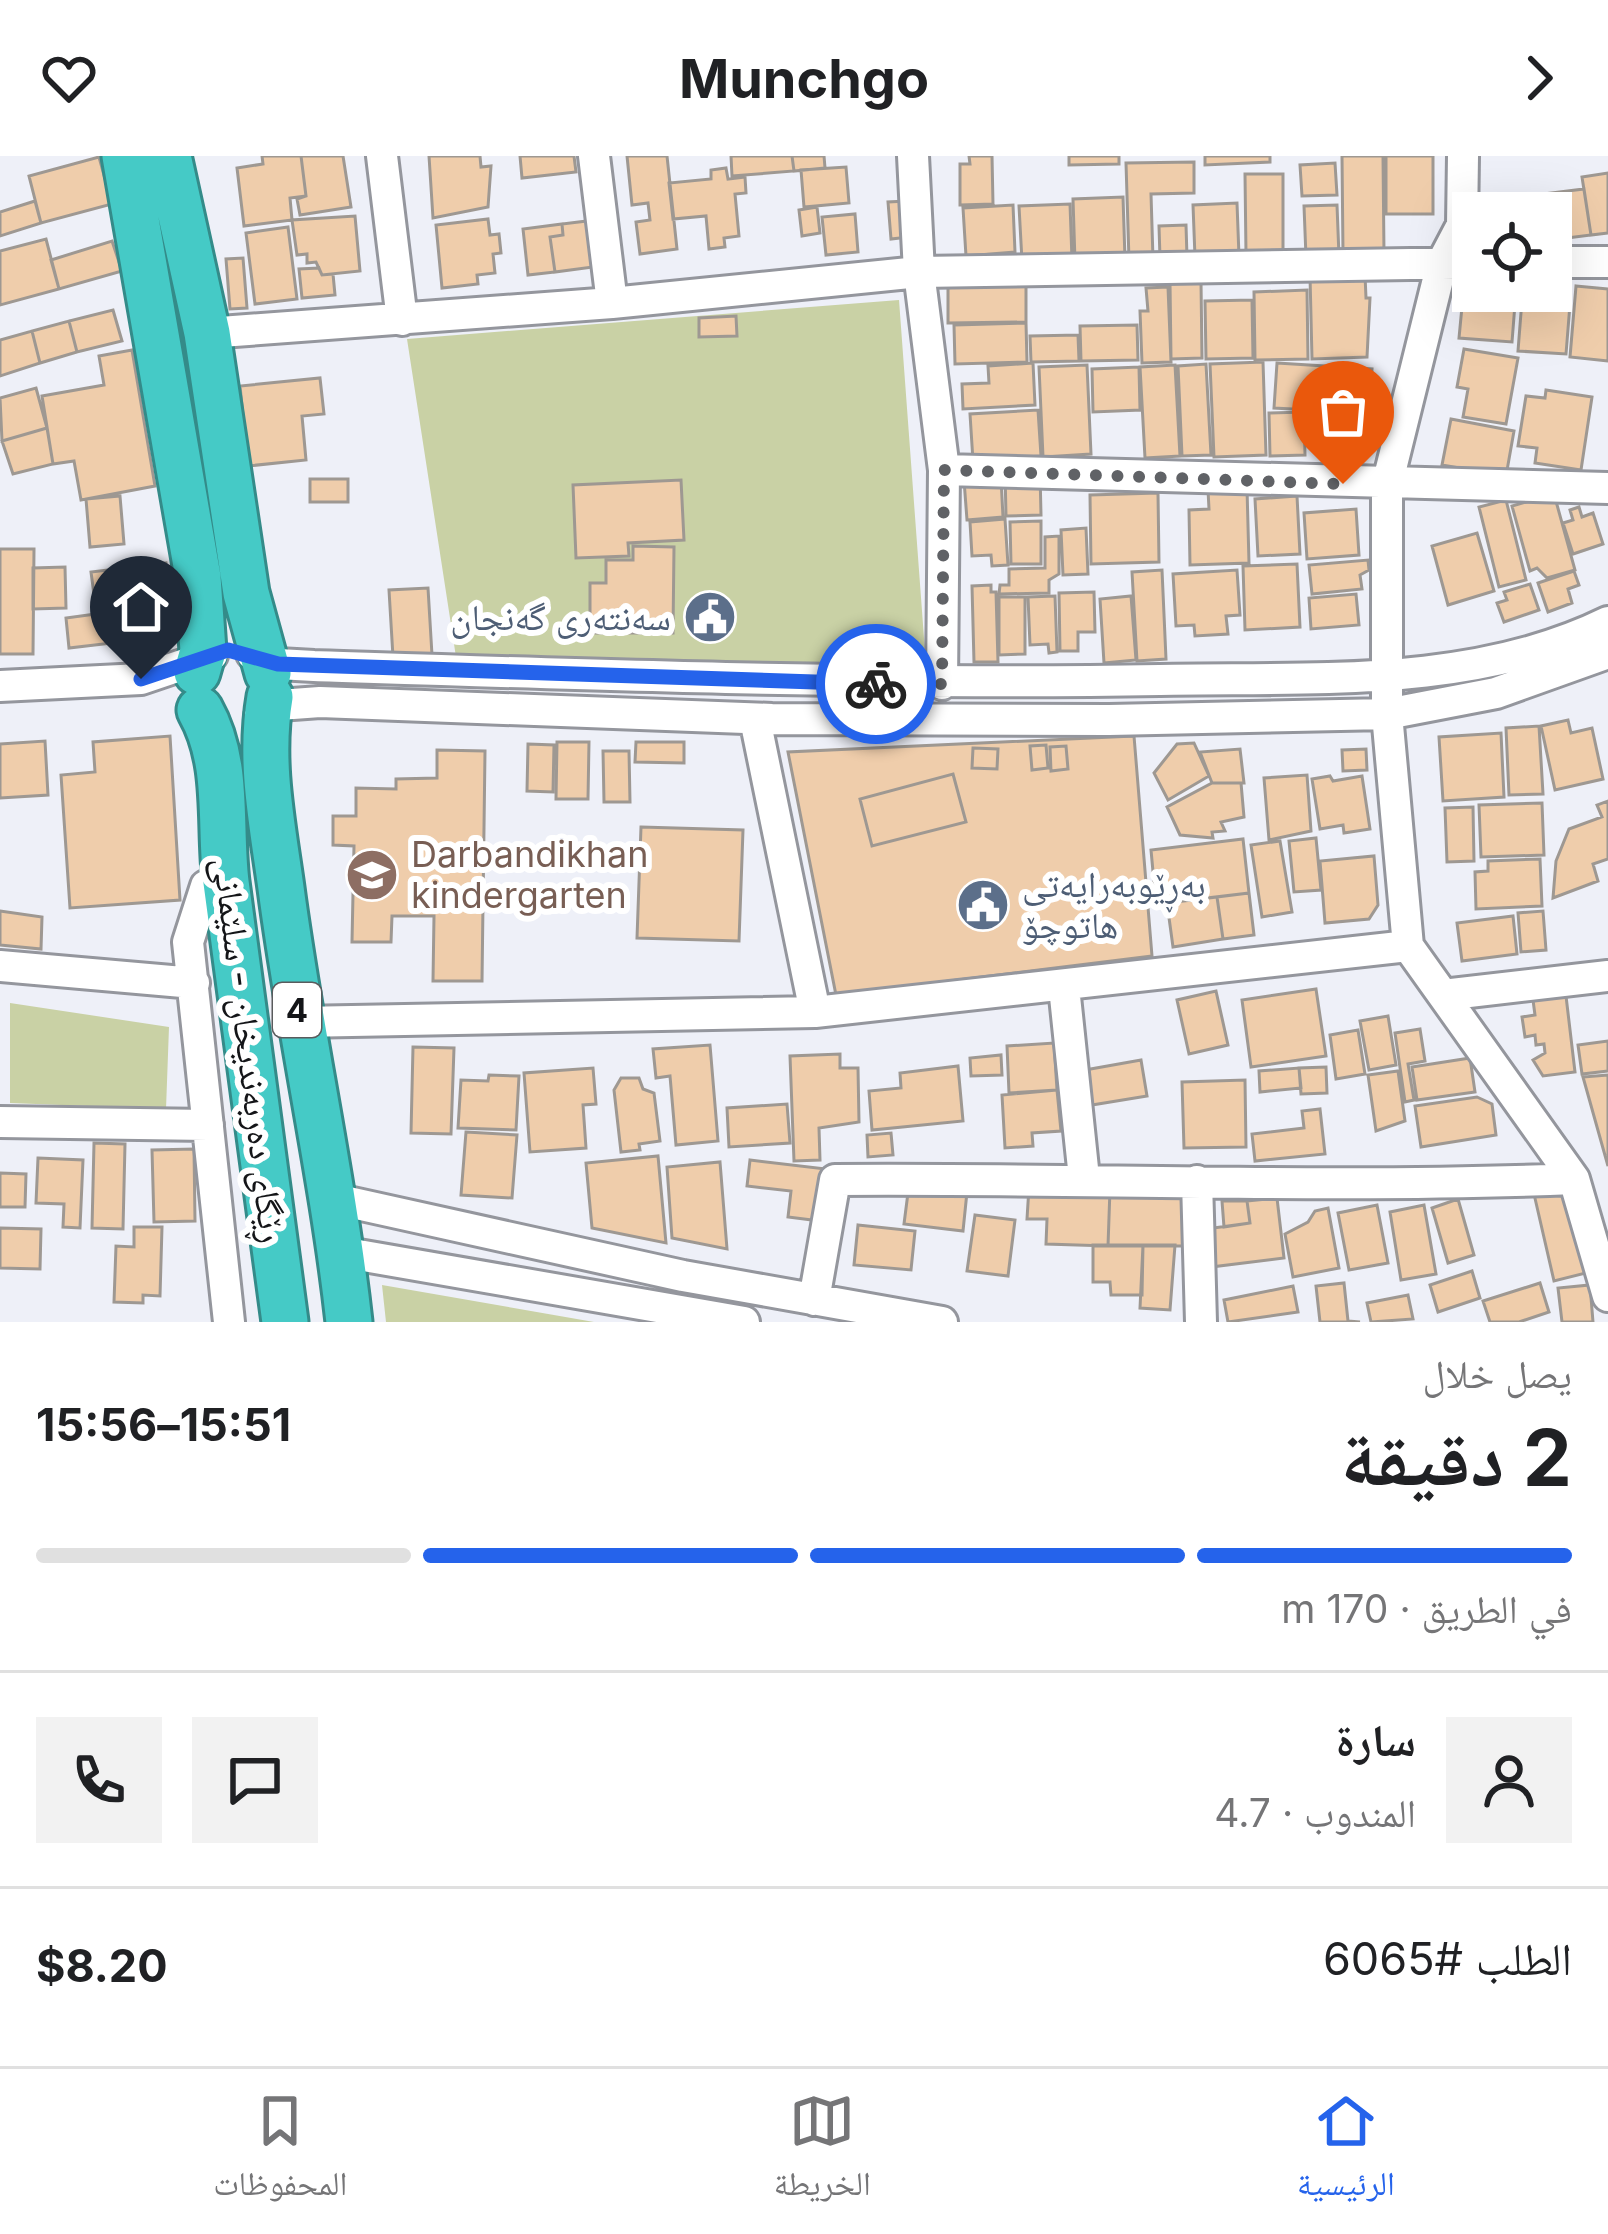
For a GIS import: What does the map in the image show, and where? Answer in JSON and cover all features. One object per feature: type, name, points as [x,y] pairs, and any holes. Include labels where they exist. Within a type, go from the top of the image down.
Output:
[{"type":"highway","name":"4","points":[[124,156],[198,577],[236,683]]},
{"type":"highway","name":"4","points":[[168,156],[207,333],[246,593],[236,683]]},
{"type":"highway","name":"ڕێگای دەربەندیخان - سلێمانی","points":[[236,683],[213,733],[226,875],[285,1322]]},
{"type":"highway","name":"ڕێگای دەربەندیخان - سلێمانی","points":[[236,683],[263,751],[299,1022],[341,1252],[349,1322]]},
{"type":"street","points":[[382,156],[402,320]]},
{"type":"street","points":[[594,156],[612,303]]},
{"type":"street","points":[[913,156],[920,272],[944,470],[942,684]]},
{"type":"street","points":[[1462,192],[1463,156]]},
{"type":"street","points":[[1572,262],[1608,262]]},
{"type":"street","points":[[207,333],[612,303],[920,272],[1452,263]]},
{"type":"street","points":[[1452,279],[1387,485],[1388,714],[1408,946],[1574,1179],[1608,1296]]},
{"type":"street","points":[[944,470],[1608,488]]},
{"type":"street","points":[[236,683],[337,667],[942,684],[1389,673],[1472,667],[1608,622]]},
{"type":"street","points":[[0,686],[141,679],[236,683],[320,702],[755,718],[1109,720],[1388,714],[1496,693],[1608,653]]},
{"type":"street","points":[[755,718],[815,1012]]},
{"type":"street","points":[[226,875],[206,886],[191,923],[229,1322]]},
{"type":"street","points":[[299,1022],[815,1012],[1408,946]]},
{"type":"street","points":[[0,966],[194,983]]},
{"type":"street","points":[[1443,995],[1608,976]]},
{"type":"street","points":[[1064,987],[1084,1178]]},
{"type":"street","points":[[0,1122],[208,1125]]},
{"type":"street","points":[[814,1300],[835,1180],[1084,1178],[1402,1186],[1574,1179]]},
{"type":"street","points":[[1197,1181],[1201,1322]]},
{"type":"street","points":[[330,1198],[814,1300],[942,1322]]},
{"type":"street","points":[[341,1252],[744,1322]]},
{"type":"green space","points":[[899,300],[926,665],[456,657],[407,339]]},
{"type":"green space","points":[[10,1003],[169,1027],[166,1109],[10,1103]]},
{"type":"green space","points":[[382,1285],[594,1322],[386,1322]]},
{"type":"building","points":[[262,156],[301,156],[306,196],[290,198],[292,220],[244,226],[237,168],[263,164]]},
{"type":"building","points":[[301,156],[343,156],[351,207],[300,215],[297,199],[306,196]]},
{"type":"building","points":[[429,156],[480,156],[481,167],[491,166],[488,207],[433,218]]},
{"type":"building","points":[[520,156],[574,156],[576,172],[522,178]]},
{"type":"building","points":[[627,156],[667,156],[677,249],[640,254],[636,222],[650,220],[648,203],[632,205]]},
{"type":"building","points":[[731,156],[792,156],[794,171],[732,176]]},
{"type":"building","points":[[792,156],[824,156],[825,168],[794,171]]},
{"type":"building","points":[[969,156],[992,156],[993,204],[960,205],[960,164],[970,164]]},
{"type":"building","points":[[1069,156],[1119,156],[1119,164],[1069,165]]},
{"type":"building","points":[[1205,156],[1270,156],[1270,162],[1205,165]]},
{"type":"building","points":[[1342,156],[1383,156],[1384,253],[1343,253]]},
{"type":"building","points":[[1386,156],[1433,156],[1433,214],[1386,214]]},
{"type":"building","points":[[99,157],[112,204],[41,223],[29,176]]},
{"type":"building","points":[[1194,162],[1194,193],[1151,194],[1153,259],[1129,260],[1126,163]]},
{"type":"building","points":[[1335,163],[1337,195],[1302,196],[1300,165]]},
{"type":"building","points":[[846,167],[849,203],[804,207],[801,170]]},
{"type":"building","points":[[726,168],[728,179],[745,177],[746,193],[735,194],[739,236],[724,238],[725,247],[709,249],[706,216],[673,219],[669,183],[711,179],[711,170]]},
{"type":"building","points":[[1608,173],[1608,233],[1591,235],[1582,177]]},
{"type":"building","points":[[1245,174],[1283,174],[1283,254],[1246,254]]},
{"type":"building","points":[[1584,189],[1591,235],[1572,237],[1572,192],[1559,192]]},
{"type":"building","points":[[1123,197],[1125,259],[1075,261],[1073,199]]},
{"type":"building","points":[[35,201],[41,223],[0,236],[0,212]]},
{"type":"building","points":[[906,201],[909,237],[891,239],[888,202]]},
{"type":"building","points":[[1237,203],[1239,256],[1195,257],[1193,205]]},
{"type":"building","points":[[1070,204],[1072,259],[1022,261],[1019,206]]},
{"type":"building","points":[[1013,205],[1015,252],[966,256],[963,208]]},
{"type":"building","points":[[1337,205],[1339,256],[1306,257],[1304,206]]},
{"type":"building","points":[[817,207],[820,233],[802,236],[799,210]]},
{"type":"building","points":[[855,214],[858,252],[826,255],[822,217]]},
{"type":"building","points":[[355,216],[360,271],[322,275],[316,262],[307,263],[307,254],[297,255],[292,220]]},
{"type":"building","points":[[488,219],[490,235],[499,234],[501,253],[493,254],[495,273],[477,275],[478,284],[442,288],[436,225]]},
{"type":"building","points":[[587,221],[593,267],[555,272],[550,237],[563,235],[562,224]]},
{"type":"building","points":[[562,224],[563,235],[550,237],[555,272],[528,275],[523,229]]},
{"type":"building","points":[[1186,225],[1187,257],[1160,258],[1159,226]]},
{"type":"building","points":[[288,227],[297,299],[255,304],[246,233]]},
{"type":"building","points":[[46,239],[59,289],[0,305],[0,251]]},
{"type":"building","points":[[112,241],[122,271],[59,289],[51,260]]},
{"type":"building","points":[[243,258],[247,308],[230,309],[226,259]]},
{"type":"building","points":[[319,268],[322,275],[333,274],[335,295],[302,298],[299,269]]},
{"type":"building","points":[[1365,275],[1366,298],[1370,298],[1367,357],[1312,359],[1310,276]]},
{"type":"building","points":[[1201,282],[1202,358],[1171,359],[1170,283]]},
{"type":"building","points":[[948,283],[1026,283],[1026,322],[948,323]]},
{"type":"building","points":[[1576,286],[1608,289],[1608,361],[1570,357]]},
{"type":"building","points":[[1168,287],[1171,362],[1142,363],[1140,311],[1148,311],[1146,288]]},
{"type":"building","points":[[1307,290],[1308,359],[1255,360],[1254,292]]},
{"type":"building","points":[[1252,300],[1253,358],[1206,359],[1205,301]]},
{"type":"building","points":[[113,310],[122,341],[77,352],[69,321]]},
{"type":"building","points":[[1461,312],[1514,312],[1512,342],[1459,338]]},
{"type":"building","points":[[1521,312],[1569,312],[1566,354],[1518,351]]},
{"type":"building","points":[[736,316],[737,336],[699,337],[699,318]]},
{"type":"building","points":[[69,321],[77,352],[40,363],[32,331]]},
{"type":"building","points":[[1026,323],[1027,362],[955,364],[954,325]]},
{"type":"building","points":[[1137,325],[1138,360],[1081,361],[1080,326]]},
{"type":"building","points":[[32,331],[40,363],[0,376],[0,340]]},
{"type":"building","points":[[1078,335],[1079,361],[1031,362],[1030,336]]},
{"type":"building","points":[[1464,349],[1518,358],[1506,424],[1463,417],[1468,389],[1457,387]]},
{"type":"building","points":[[132,350],[155,486],[81,500],[74,461],[53,464],[42,396],[104,385],[99,356]]},
{"type":"building","points":[[1263,362],[1266,455],[1214,457],[1210,364]]},
{"type":"building","points":[[1033,363],[1035,405],[963,409],[962,384],[989,383],[988,366]]},
{"type":"building","points":[[1277,363],[1372,369],[1366,457],[1325,454],[1328,411],[1274,408]]},
{"type":"building","points":[[1206,364],[1211,455],[1182,456],[1178,366]]},
{"type":"building","points":[[1087,365],[1091,454],[1043,457],[1039,367]]},
{"type":"building","points":[[1175,365],[1180,456],[1145,458],[1140,367]]},
{"type":"building","points":[[1139,367],[1140,410],[1093,412],[1092,369]]},
{"type":"building","points":[[320,378],[324,414],[302,416],[306,460],[248,466],[240,386]]},
{"type":"building","points":[[36,388],[47,428],[2,441],[0,398]]},
{"type":"building","points":[[1546,390],[1592,397],[1581,470],[1535,463],[1537,448],[1518,446],[1526,396],[1545,398]]},
{"type":"building","points":[[1038,410],[1041,456],[973,461],[970,414]]},
{"type":"building","points":[[1304,412],[1305,455],[1270,456],[1269,413]]},
{"type":"building","points":[[1451,419],[1514,431],[1506,476],[1442,465]]},
{"type":"building","points":[[47,428],[53,464],[13,474],[2,441]]},
{"type":"building","points":[[1005,472],[1040,472],[1041,515],[1006,516]]},
{"type":"building","points":[[1001,478],[1003,517],[967,520],[964,480]]},
{"type":"building","points":[[310,479],[348,479],[348,502],[310,502]]},
{"type":"building","points":[[681,480],[684,540],[628,543],[629,556],[576,558],[573,485]]},
{"type":"building","points":[[1247,488],[1249,563],[1190,565],[1189,510],[1209,509],[1208,490]]},
{"type":"building","points":[[1158,493],[1159,562],[1091,564],[1090,495]]},
{"type":"building","points":[[1554,494],[1575,570],[1547,578],[1537,568],[1530,571],[1512,506]]},
{"type":"building","points":[[120,496],[124,544],[90,547],[86,499]]},
{"type":"building","points":[[1297,496],[1300,554],[1258,556],[1255,499]]},
{"type":"building","points":[[1506,500],[1526,580],[1499,587],[1479,507]]},
{"type":"building","points":[[1579,507],[1582,517],[1593,513],[1603,544],[1573,554],[1563,523],[1573,520],[1570,510]]},
{"type":"building","points":[[1356,509],[1359,555],[1307,559],[1304,513]]},
{"type":"building","points":[[1005,519],[1008,565],[992,566],[991,555],[972,556],[970,522]]},
{"type":"building","points":[[1041,521],[1041,564],[1011,564],[1010,522]]},
{"type":"building","points":[[1086,528],[1088,574],[1063,575],[1061,530]]},
{"type":"building","points":[[1477,533],[1494,591],[1448,605],[1432,546]]},
{"type":"building","points":[[1059,536],[1059,574],[1049,580],[1049,593],[999,594],[1000,585],[1009,585],[1009,569],[1045,568],[1045,537]]},
{"type":"building","points":[[633,546],[674,547],[673,633],[590,633],[590,583],[606,583],[606,560],[633,560]]},
{"type":"building","points":[[0,549],[34,549],[33,654],[0,654]]},
{"type":"building","points":[[1368,560],[1369,570],[1360,575],[1362,589],[1312,594],[1309,565]]},
{"type":"building","points":[[166,563],[175,636],[129,641],[124,599],[95,602],[91,572]]},
{"type":"building","points":[[1297,564],[1300,627],[1245,630],[1243,566]]},
{"type":"building","points":[[65,567],[66,608],[33,609],[33,568]]},
{"type":"building","points":[[1162,570],[1166,659],[1137,661],[1132,572]]},
{"type":"building","points":[[1237,570],[1240,615],[1226,616],[1228,634],[1195,636],[1194,625],[1176,626],[1173,574]]},
{"type":"building","points":[[1574,571],[1579,585],[1568,589],[1572,603],[1548,612],[1538,583]]},
{"type":"building","points":[[1530,584],[1539,610],[1504,622],[1497,603],[1507,600],[1504,592]]},
{"type":"building","points":[[991,585],[991,592],[996,592],[998,662],[974,662],[972,586]]},
{"type":"building","points":[[428,588],[432,655],[393,657],[389,590]]},
{"type":"building","points":[[1094,592],[1095,632],[1078,632],[1078,651],[1060,651],[1059,593]]},
{"type":"building","points":[[1356,594],[1359,625],[1311,629],[1309,598]]},
{"type":"building","points":[[1055,596],[1057,652],[1049,653],[1048,644],[1030,645],[1028,597]]},
{"type":"building","points":[[1131,596],[1136,660],[1104,663],[1100,599]]},
{"type":"building","points":[[999,597],[1025,597],[1025,654],[999,655]]},
{"type":"building","points":[[125,610],[129,641],[69,648],[66,618]]},
{"type":"building","points":[[1568,720],[1571,733],[1592,728],[1603,779],[1555,790],[1541,726]]},
{"type":"building","points":[[1539,726],[1543,794],[1509,795],[1506,728]]},
{"type":"building","points":[[1501,733],[1504,797],[1443,801],[1439,737]]},
{"type":"building","points":[[170,736],[180,900],[70,908],[61,775],[95,772],[93,742]]},
{"type":"building","name":"بەڕێوبەرایەتی هاتوچۆ","points":[[1134,736],[1152,956],[836,995],[788,752]]},
{"type":"building","points":[[45,741],[48,795],[0,798],[0,744]]},
{"type":"building","points":[[557,742],[589,742],[588,799],[556,799]]},
{"type":"building","points":[[636,742],[684,742],[684,763],[635,762]]},
{"type":"building","points":[[1194,743],[1209,776],[1168,800],[1154,773],[1177,744]]},
{"type":"building","points":[[528,744],[554,745],[553,792],[527,791]]},
{"type":"building","points":[[1046,745],[1048,768],[1032,770],[1030,746]]},
{"type":"building","points":[[1066,746],[1068,769],[1051,771],[1050,747]]},
{"type":"building","points":[[973,748],[998,749],[997,769],[972,768]]},
{"type":"building","points":[[1240,749],[1244,783],[1212,783],[1200,752]]},
{"type":"building","points":[[1366,749],[1367,770],[1343,771],[1342,750]]},
{"type":"building","points":[[437,750],[485,751],[482,981],[433,981],[434,916],[392,916],[391,942],[352,942],[354,846],[333,845],[333,816],[356,816],[356,788],[396,789],[396,779],[437,778]]},
{"type":"building","points":[[603,751],[629,751],[630,802],[604,802]]},
{"type":"building","points":[[953,774],[966,822],[872,846],[860,799]]},
{"type":"building","points":[[1307,775],[1311,831],[1269,840],[1264,778]]},
{"type":"building","points":[[1330,776],[1333,781],[1362,776],[1370,829],[1344,833],[1343,825],[1320,829],[1312,779]]},
{"type":"building","points":[[1212,783],[1241,783],[1244,817],[1221,822],[1225,831],[1212,832],[1213,838],[1180,835],[1167,807]]},
{"type":"building","points":[[1608,801],[1608,859],[1593,864],[1598,881],[1553,898],[1556,861],[1569,829],[1602,817],[1597,805]]},
{"type":"building","points":[[1542,803],[1544,855],[1481,857],[1479,805]]},
{"type":"building","points":[[1473,807],[1474,861],[1447,862],[1445,808]]},
{"type":"building","points":[[641,827],[743,830],[739,941],[637,938]]},
{"type":"building","points":[[1316,838],[1321,890],[1294,892],[1289,841]]},
{"type":"building","points":[[1243,839],[1249,893],[1156,904],[1151,850]]},
{"type":"building","points":[[1280,841],[1292,912],[1262,917],[1251,845]]},
{"type":"building","points":[[1374,856],[1378,905],[1369,919],[1325,923],[1320,861]]},
{"type":"building","points":[[1540,859],[1542,906],[1476,909],[1475,872],[1488,871],[1488,861]]},
{"type":"building","points":[[1249,893],[1254,935],[1223,939],[1217,897]]},
{"type":"building","points":[[1217,897],[1223,939],[1173,947],[1167,903]]},
{"type":"building","points":[[0,911],[42,917],[41,949],[0,945]]},
{"type":"building","points":[[1543,911],[1546,950],[1521,952],[1518,913]]},
{"type":"building","points":[[1513,916],[1517,954],[1462,961],[1457,923]]},
{"type":"building","points":[[1316,989],[1326,1056],[1251,1067],[1242,1000]]},
{"type":"building","points":[[1216,991],[1228,1045],[1189,1054],[1177,1000]]},
{"type":"building","points":[[1566,996],[1575,1072],[1543,1076],[1533,1060],[1545,1053],[1544,1044],[1536,1045],[1535,1035],[1525,1037],[1522,1017],[1535,1015],[1533,1000]]},
{"type":"building","points":[[1388,1016],[1396,1065],[1369,1070],[1360,1021]]},
{"type":"building","points":[[1420,1029],[1425,1061],[1408,1064],[1414,1100],[1405,1102],[1395,1033]]},
{"type":"building","points":[[1358,1030],[1365,1074],[1336,1079],[1330,1035]]},
{"type":"building","points":[[1608,1041],[1608,1071],[1582,1074],[1578,1045]]},
{"type":"building","points":[[1054,1043],[1057,1090],[1009,1093],[1007,1046]]},
{"type":"building","points":[[710,1045],[718,1141],[676,1145],[670,1076],[656,1078],[653,1049]]},
{"type":"building","points":[[413,1047],[454,1048],[451,1134],[411,1133]]},
{"type":"building","points":[[840,1054],[840,1068],[858,1068],[859,1122],[819,1128],[820,1160],[794,1161],[790,1056]]},
{"type":"building","points":[[1001,1055],[1002,1075],[971,1076],[970,1058]]},
{"type":"building","points":[[1470,1058],[1475,1092],[1417,1100],[1412,1067]]},
{"type":"building","points":[[1141,1060],[1147,1096],[1092,1105],[1085,1070]]},
{"type":"building","points":[[958,1066],[963,1121],[872,1130],[869,1091],[901,1088],[900,1073]]},
{"type":"building","points":[[1326,1067],[1327,1093],[1301,1094],[1299,1068]]},
{"type":"building","points":[[593,1068],[596,1104],[583,1105],[586,1148],[530,1152],[524,1073]]},
{"type":"building","points":[[1299,1068],[1301,1088],[1260,1092],[1259,1071]]},
{"type":"building","points":[[1398,1071],[1405,1121],[1376,1131],[1368,1075]]},
{"type":"building","points":[[489,1075],[519,1076],[516,1130],[458,1128],[461,1080],[488,1081]]},
{"type":"building","points":[[1608,1075],[1608,1166],[1583,1077]]},
{"type":"building","points":[[621,1078],[639,1078],[643,1089],[654,1093],[660,1141],[639,1144],[640,1150],[621,1152],[614,1090]]},
{"type":"building","points":[[1245,1080],[1246,1147],[1184,1148],[1182,1082]]},
{"type":"building","points":[[1057,1090],[1061,1131],[1032,1133],[1033,1146],[1005,1148],[1002,1095]]},
{"type":"building","points":[[1477,1097],[1492,1104],[1496,1135],[1421,1147],[1415,1106]]},
{"type":"building","points":[[787,1104],[790,1143],[729,1147],[727,1108]]},
{"type":"building","points":[[1320,1109],[1325,1154],[1255,1161],[1252,1134],[1304,1128],[1302,1111]]},
{"type":"building","points":[[466,1132],[517,1135],[512,1198],[461,1195]]},
{"type":"building","points":[[891,1133],[893,1155],[868,1157],[867,1135]]},
{"type":"building","points":[[94,1143],[125,1144],[123,1229],[92,1228]]},
{"type":"building","points":[[194,1149],[195,1221],[154,1222],[152,1150]]},
{"type":"building","points":[[658,1156],[666,1243],[592,1228],[586,1163]]},
{"type":"building","points":[[38,1158],[83,1160],[80,1228],[63,1227],[64,1204],[36,1203]]},
{"type":"building","points":[[750,1160],[826,1169],[820,1221],[788,1217],[791,1191],[747,1186]]},
{"type":"building","points":[[720,1162],[727,1249],[672,1238],[667,1167]]},
{"type":"building","points":[[0,1173],[26,1174],[25,1207],[0,1207]]},
{"type":"building","points":[[909,1185],[967,1192],[963,1231],[904,1224]]},
{"type":"building","points":[[1029,1187],[1110,1189],[1108,1246],[1046,1244],[1047,1219],[1027,1219]]},
{"type":"building","points":[[1565,1187],[1586,1273],[1554,1281],[1534,1194]]},
{"type":"building","points":[[1110,1189],[1187,1193],[1186,1246],[1108,1246]]},
{"type":"building","points":[[1277,1198],[1284,1258],[1211,1267],[1206,1229],[1250,1223],[1247,1201]]},
{"type":"building","points":[[1458,1199],[1474,1255],[1448,1263],[1432,1208]]},
{"type":"building","points":[[1222,1201],[1247,1201],[1250,1223],[1224,1227]]},
{"type":"building","points":[[1377,1205],[1388,1263],[1349,1270],[1338,1213]]},
{"type":"building","points":[[1424,1205],[1436,1274],[1401,1280],[1390,1212]]},
{"type":"building","points":[[1328,1208],[1339,1268],[1293,1277],[1285,1234],[1308,1222],[1315,1211]]},
{"type":"building","points":[[975,1215],[1015,1220],[1008,1276],[967,1271]]},
{"type":"building","points":[[858,1225],[915,1231],[911,1270],[854,1265]]},
{"type":"building","points":[[134,1227],[162,1227],[160,1296],[143,1295],[143,1303],[114,1302],[116,1246],[134,1247]]},
{"type":"building","points":[[0,1228],[41,1229],[40,1269],[0,1268]]},
{"type":"building","points":[[1093,1245],[1143,1245],[1142,1295],[1111,1295],[1110,1282],[1093,1282]]},
{"type":"building","points":[[1143,1245],[1175,1245],[1170,1310],[1140,1308]]},
{"type":"building","points":[[1472,1271],[1480,1298],[1438,1312],[1430,1285]]},
{"type":"building","points":[[1344,1283],[1348,1321],[1360,1322],[1320,1322],[1316,1286]]},
{"type":"building","points":[[1540,1283],[1549,1312],[1519,1322],[1490,1322],[1483,1301]]},
{"type":"building","points":[[1590,1285],[1593,1322],[1562,1322],[1558,1288]]},
{"type":"building","points":[[1293,1286],[1298,1312],[1228,1322],[1224,1300]]},
{"type":"building","points":[[1408,1295],[1413,1319],[1371,1322],[1367,1303]]},
{"type":"way so far","points":[[876,684],[942,684],[944,470],[1343,484]]},
{"type":"place","name":"سەنتەری گەنجان","points":[[710,617]]},
{"type":"place","name":"Darbandikhan kindergarten","points":[[372,875]]},
{"type":"place","name":"بەڕێوبەرایەتی هاتوچۆ","points":[[983,905]]},
{"type":"route","points":[[141,679],[216,653],[240,650],[278,664],[876,684]]}]
